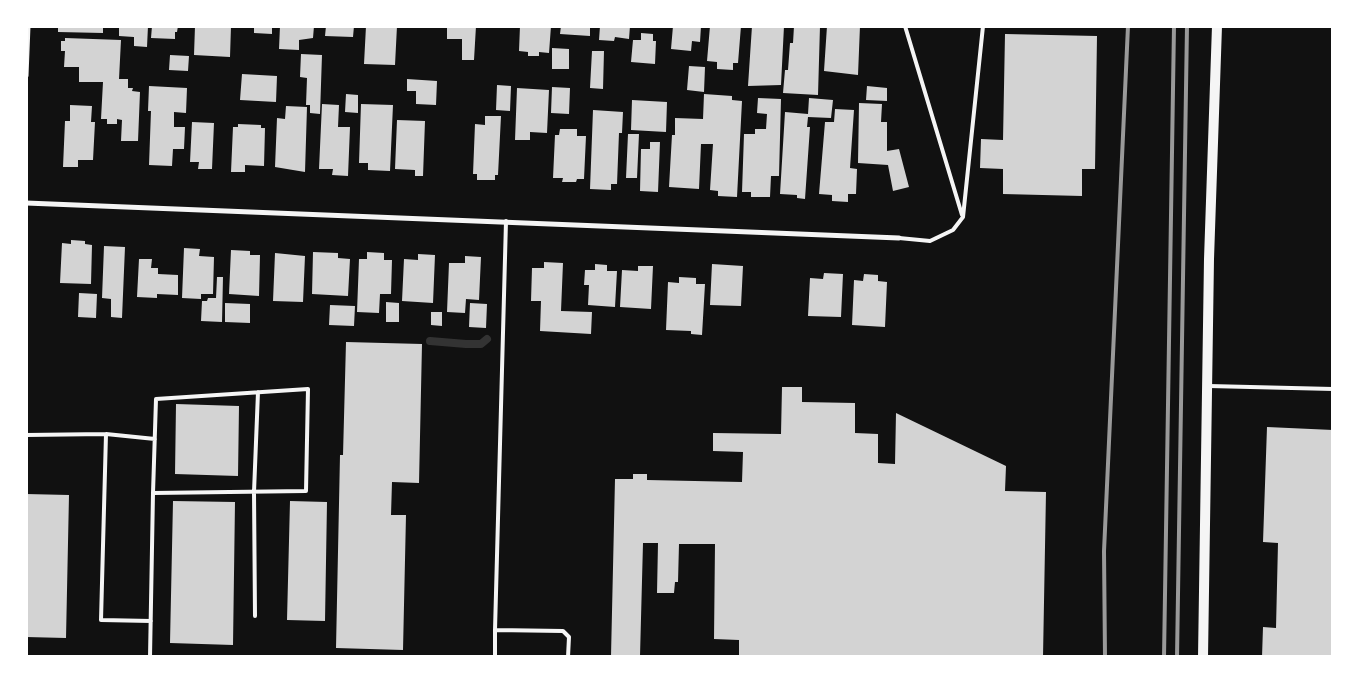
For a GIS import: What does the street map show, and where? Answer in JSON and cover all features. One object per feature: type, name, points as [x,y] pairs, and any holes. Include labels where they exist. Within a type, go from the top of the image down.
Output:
[{"type":"main road","points":[[1203,657],[1208,259],[1217,26]]},
{"type":"street","points":[[26,76],[28,26]]},
{"type":"street","points":[[26,203],[899,238]]},
{"type":"lane","points":[[905,26],[963,217]]},
{"type":"lane","points":[[899,238],[930,241],[953,230],[963,217],[983,26]]},
{"type":"lane","points":[[495,657],[506,221]]},
{"type":"lane","points":[[1207,386],[1333,389]]},
{"type":"lane","points":[[150,657],[153,493],[156,399],[308,389],[306,491],[153,493]]},
{"type":"lane","points":[[255,616],[254,492],[258,392]]},
{"type":"lane","points":[[26,435],[106,434],[155,439]]},
{"type":"lane","points":[[106,434],[102,620],[151,621]]},
{"type":"lane","points":[[495,630],[563,631],[569,636],[568,657]]},
{"type":"building","points":[[58,26],[103,26],[103,33],[58,32]]},
{"type":"building","points":[[119,26],[148,26],[147,47],[134,46],[134,37],[119,36]]},
{"type":"building","points":[[152,26],[178,26],[177,32],[175,32],[175,39],[151,38]]},
{"type":"building","points":[[195,26],[231,26],[230,57],[194,55]]},
{"type":"building","points":[[254,26],[272,26],[272,34],[254,33]]},
{"type":"building","points":[[280,26],[314,26],[313,38],[299,40],[299,50],[279,49]]},
{"type":"building","points":[[326,26],[354,26],[353,37],[325,36]]},
{"type":"building","points":[[366,26],[397,26],[395,65],[364,64]]},
{"type":"building","points":[[447,26],[476,26],[474,60],[462,60],[462,39],[447,39]]},
{"type":"building","points":[[520,26],[551,26],[549,53],[539,52],[539,56],[528,56],[528,52],[519,51]]},
{"type":"building","points":[[561,26],[590,26],[590,36],[560,34]]},
{"type":"building","points":[[600,26],[630,26],[629,39],[615,37],[614,41],[599,40]]},
{"type":"building","points":[[673,26],[701,26],[700,42],[692,41],[691,51],[671,49]]},
{"type":"building","points":[[710,26],[741,26],[738,63],[733,63],[733,70],[717,69],[717,62],[707,61]]},
{"type":"building","points":[[752,26],[784,26],[781,85],[748,86]]},
{"type":"building","points":[[794,26],[820,26],[818,95],[783,93],[785,70],[788,70],[790,43],[793,43]]},
{"type":"building","points":[[827,26],[860,26],[858,75],[824,71]]},
{"type":"building","points":[[641,33],[653,34],[653,41],[656,41],[655,64],[631,62],[633,40],[641,40]]},
{"type":"building","points":[[1005,34],[1097,36],[1095,169],[1082,169],[1082,196],[1003,194],[1003,169],[980,168],[981,139],[1003,140]]},
{"type":"building","points":[[65,38],[121,40],[119,79],[128,79],[128,88],[133,88],[132,91],[140,92],[138,141],[121,141],[122,120],[117,119],[117,124],[107,124],[107,119],[101,119],[103,82],[79,82],[79,67],[64,67],[65,51],[61,51],[61,41],[65,41]]},
{"type":"building","points":[[552,48],[569,49],[569,69],[552,69]]},
{"type":"building","points":[[592,51],[604,51],[603,89],[590,88]]},
{"type":"building","points":[[301,54],[322,55],[320,114],[310,113],[310,105],[306,105],[307,78],[300,77]]},
{"type":"building","points":[[170,55],[189,56],[188,71],[169,70]]},
{"type":"building","points":[[689,66],[705,67],[704,92],[687,90]]},
{"type":"building","points":[[242,74],[277,76],[276,102],[240,100]]},
{"type":"building","points":[[407,79],[437,81],[436,105],[416,104],[416,91],[407,91]]},
{"type":"building","points":[[497,85],[511,86],[510,111],[496,110]]},
{"type":"building","points":[[149,86],[187,88],[186,113],[174,112],[174,127],[185,127],[184,149],[173,149],[172,166],[149,165],[151,111],[148,111]]},
{"type":"building","points":[[867,86],[887,88],[887,101],[866,100]]},
{"type":"building","points":[[552,87],[570,88],[569,114],[551,113]]},
{"type":"building","points":[[517,88],[549,90],[547,133],[530,132],[530,140],[515,140]]},
{"type":"building","points":[[346,94],[358,95],[358,113],[345,112]]},
{"type":"building","points":[[704,94],[732,96],[732,100],[742,101],[737,197],[718,196],[718,191],[710,190],[713,144],[701,144],[699,189],[669,187],[672,135],[675,135],[675,118],[703,119]]},
{"type":"building","points":[[758,98],[781,99],[779,176],[771,176],[770,197],[751,197],[751,192],[742,192],[744,134],[755,134],[755,129],[766,129],[767,114],[757,113]]},
{"type":"building","points":[[809,98],[833,100],[831,118],[808,117],[807,127],[810,127],[805,199],[797,198],[797,195],[780,194],[785,112],[808,114]]},
{"type":"building","points":[[632,100],[667,102],[666,132],[631,130]]},
{"type":"building","points":[[859,103],[882,104],[881,122],[887,122],[887,151],[899,149],[909,187],[893,191],[888,165],[858,163]]},
{"type":"building","points":[[322,104],[339,105],[338,127],[350,127],[348,176],[332,175],[333,169],[319,169]]},
{"type":"building","points":[[361,104],[393,105],[390,171],[368,170],[368,163],[359,163]]},
{"type":"building","points":[[70,105],[92,106],[91,122],[95,122],[93,160],[78,160],[78,167],[63,167],[65,121],[70,121]]},
{"type":"building","points":[[286,106],[307,107],[305,172],[275,167],[277,118],[285,119]]},
{"type":"building","points":[[835,109],[854,110],[850,168],[857,169],[856,194],[848,194],[848,202],[832,201],[832,195],[819,194],[825,122],[834,122]]},
{"type":"building","points":[[593,110],[623,112],[622,133],[619,133],[617,184],[611,184],[611,190],[590,189]]},
{"type":"building","points":[[485,116],[501,116],[498,175],[495,175],[495,180],[477,180],[477,174],[473,174],[475,124],[485,125]]},
{"type":"building","points":[[397,120],[425,121],[423,176],[415,176],[415,170],[395,169]]},
{"type":"building","points":[[192,122],[214,123],[212,169],[198,169],[199,162],[190,162]]},
{"type":"building","points":[[238,124],[261,125],[261,128],[265,128],[264,166],[245,165],[245,172],[231,172],[233,127],[238,127]]},
{"type":"building","points":[[560,129],[577,129],[577,136],[586,136],[584,179],[577,179],[576,182],[562,182],[563,178],[553,178],[555,135],[559,135]]},
{"type":"building","points":[[628,134],[639,134],[637,178],[626,178]]},
{"type":"building","points":[[650,142],[660,142],[658,192],[640,191],[641,149],[650,149]]},
{"type":"building","points":[[71,240],[85,241],[85,244],[92,245],[91,284],[60,283],[62,243],[71,244]]},
{"type":"building","points":[[104,246],[125,247],[122,318],[111,317],[111,299],[102,298]]},
{"type":"building","points":[[184,248],[200,249],[199,256],[214,257],[213,294],[201,294],[201,299],[182,298]]},
{"type":"building","points":[[231,250],[250,251],[250,255],[260,255],[259,296],[229,294]]},
{"type":"building","points":[[313,252],[338,253],[338,258],[350,259],[348,296],[312,294]]},
{"type":"building","points":[[367,252],[384,253],[384,260],[392,260],[391,294],[380,294],[379,313],[357,312],[359,259],[367,259]]},
{"type":"building","points":[[275,253],[305,256],[303,302],[273,301]]},
{"type":"building","points":[[418,254],[435,255],[433,303],[402,301],[404,259],[418,260]]},
{"type":"building","points":[[465,256],[481,257],[479,300],[466,299],[465,313],[447,312],[449,263],[465,263]]},
{"type":"building","points":[[139,259],[152,259],[151,268],[158,268],[158,274],[178,275],[178,295],[157,294],[157,298],[137,297]]},
{"type":"building","points":[[544,262],[563,263],[561,311],[592,312],[591,334],[540,331],[541,301],[531,301],[532,268],[544,268]]},
{"type":"building","points":[[595,264],[607,265],[607,271],[617,271],[615,307],[588,305],[589,285],[584,285],[585,270],[595,270]]},
{"type":"building","points":[[712,264],[743,266],[741,306],[710,305]]},
{"type":"building","points":[[638,266],[653,266],[651,309],[620,307],[622,270],[638,271]]},
{"type":"building","points":[[824,273],[843,274],[841,317],[808,316],[810,278],[823,279]]},
{"type":"building","points":[[864,274],[878,275],[878,281],[887,282],[885,327],[852,325],[854,280],[863,281]]},
{"type":"building","points":[[217,277],[223,277],[222,322],[201,321],[202,301],[207,301],[208,298],[216,298]]},
{"type":"building","points":[[679,277],[696,278],[696,284],[705,284],[702,335],[691,334],[691,331],[666,330],[668,282],[679,283]]},
{"type":"building","points":[[79,293],[97,294],[96,318],[78,317]]},
{"type":"building","points":[[386,302],[399,303],[399,322],[386,322]]},
{"type":"building","points":[[225,303],[250,304],[250,323],[225,322]]},
{"type":"building","points":[[470,303],[487,304],[486,328],[469,327]]},
{"type":"building","points":[[330,305],[355,306],[354,326],[329,325]]},
{"type":"building","points":[[431,312],[442,312],[442,326],[431,325]]},
{"type":"building","points":[[346,342],[422,344],[419,483],[392,482],[391,515],[406,515],[403,650],[336,648],[340,455],[343,455]]},
{"type":"building","points":[[782,387],[802,387],[802,402],[855,403],[855,433],[878,434],[878,463],[895,464],[896,413],[1006,466],[1005,491],[1046,492],[1043,657],[739,657],[739,640],[714,639],[715,544],[679,544],[678,582],[675,582],[674,593],[657,593],[658,543],[643,543],[640,656],[611,656],[615,479],[633,479],[633,474],[647,474],[647,480],[742,482],[743,452],[713,451],[713,433],[781,434]]},
{"type":"building","points":[[176,404],[239,406],[238,476],[175,474]]},
{"type":"building","points":[[1267,427],[1333,430],[1333,657],[1262,657],[1263,627],[1276,628],[1278,543],[1263,542]]},
{"type":"building","points":[[26,494],[69,495],[66,638],[26,637]]},
{"type":"building","points":[[173,501],[235,502],[233,645],[170,643]]},
{"type":"building","points":[[290,501],[327,502],[325,621],[287,620]]},
{"type":"waterway","points":[[430,341],[481,344],[487,339]]},
{"type":"railway","points":[[1105,657],[1104,551],[1128,26]]},
{"type":"railway","points":[[1164,657],[1174,26]]},
{"type":"railway","points":[[1177,657],[1187,26]]}]
